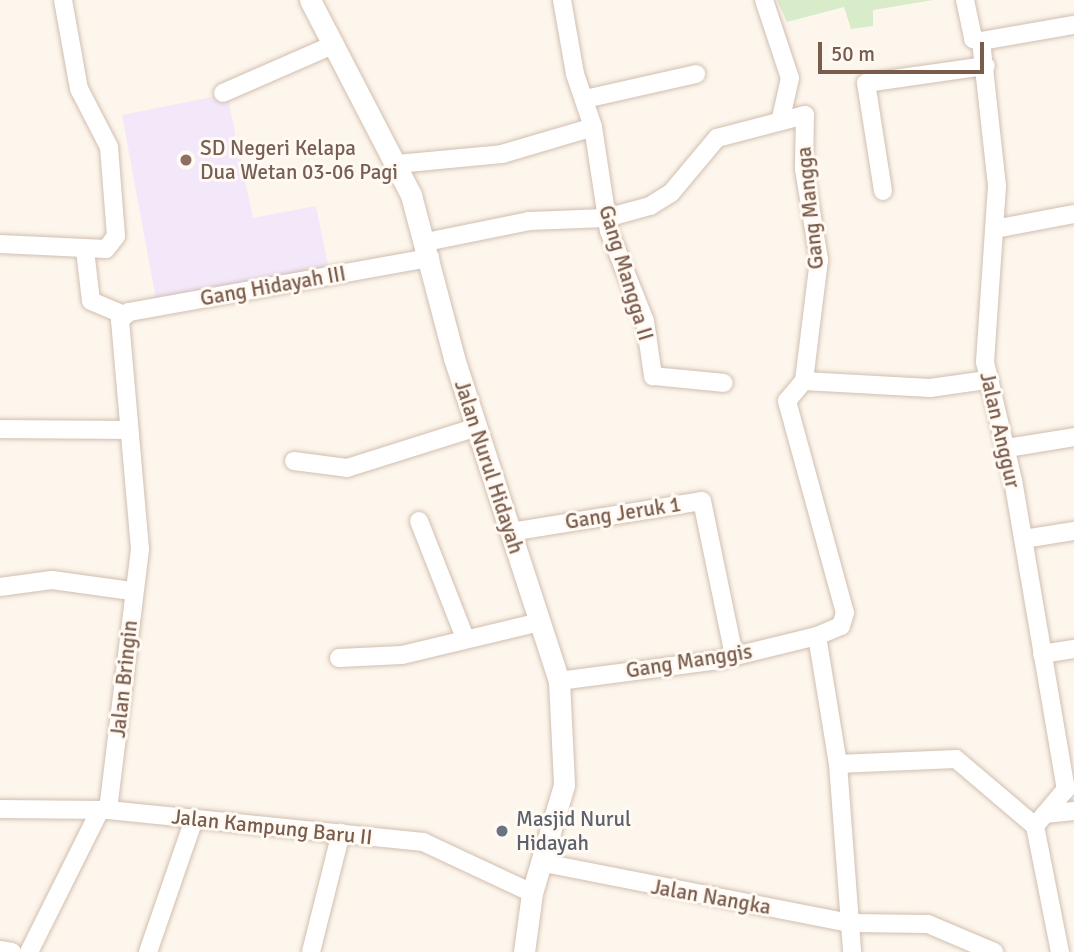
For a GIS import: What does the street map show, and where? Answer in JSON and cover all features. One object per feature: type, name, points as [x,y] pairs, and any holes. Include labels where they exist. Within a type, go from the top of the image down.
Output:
[{"type":"street","points":[[0,244],[85,250],[106,248],[116,236],[109,147],[79,89],[63,0]]},
{"type":"street","name":"Jalan Nurul Hidayah","points":[[310,0],[397,164],[428,250],[477,428],[559,681],[564,785],[544,863],[532,892],[524,952]]},
{"type":"street","name":"Gang Mangga II","points":[[562,0],[593,127],[606,218],[645,321],[653,376],[724,383]]},
{"type":"street","points":[[764,0],[790,78],[782,118]]},
{"type":"street","name":"Jalan Anggur","points":[[965,0],[973,39],[981,41],[986,66],[995,229],[987,380],[1006,448],[1024,539],[1066,789],[1040,820]]},
{"type":"street","points":[[981,41],[1074,26]]},
{"type":"street","points":[[223,93],[335,44]]},
{"type":"street","points":[[883,191],[866,83],[986,66]]},
{"type":"street","points":[[585,99],[696,75]]},
{"type":"street","name":"Gang Mangga","points":[[428,250],[529,221],[606,218],[662,200],[717,138],[782,118],[806,115],[804,169],[816,224],[816,312],[804,381]]},
{"type":"street","points":[[397,164],[502,154],[593,127]]},
{"type":"street","points":[[995,229],[1074,214]]},
{"type":"street","points":[[85,250],[91,301],[122,317]]},
{"type":"street","name":"Gang Hidayah III","points":[[122,317],[428,250]]},
{"type":"street","name":"Jalan Bringin","points":[[104,810],[131,591],[140,549],[128,429],[122,317]]},
{"type":"street","points":[[804,381],[930,388],[987,380]]},
{"type":"street","name":"Gang Manggis","points":[[559,681],[734,656],[817,636],[841,626],[845,613],[812,486],[786,409],[804,381]]},
{"type":"street","points":[[294,461],[347,468],[477,428]]},
{"type":"street","points":[[0,429],[128,429]]},
{"type":"street","points":[[1006,448],[1074,437]]},
{"type":"street","name":"Gang Jeruk 1","points":[[510,532],[702,501],[734,656]]},
{"type":"street","points":[[419,521],[465,638]]},
{"type":"street","points":[[1024,539],[1074,531]]},
{"type":"street","points":[[0,587],[52,580],[131,591]]},
{"type":"street","points":[[339,658],[402,655],[540,622]]},
{"type":"street","points":[[817,636],[838,764],[852,952]]},
{"type":"street","points":[[1042,654],[1074,649]]},
{"type":"street","points":[[838,764],[956,759],[1040,820],[1060,952]]},
{"type":"street","name":"Jalan Kampung Baru II","points":[[0,809],[104,810],[423,842],[532,892]]},
{"type":"street","points":[[29,952],[104,810]]},
{"type":"street","points":[[1040,820],[1074,811]]},
{"type":"street","points":[[148,952],[194,819]]},
{"type":"street","points":[[311,952],[341,833]]},
{"type":"street","name":"Jalan Nangka","points":[[544,863],[850,923],[928,924],[994,952]]},
{"type":"street","points":[[0,950],[12,952]]},
{"type":"shaded area","name":"SD Negeri Kelapa Dua Wetan 03-06 Pagi","points":[[227,94],[253,218],[316,206],[329,270],[157,305],[122,115]]},
{"type":"green space","points":[[777,0],[933,0],[873,10],[873,26],[851,29],[844,7],[787,22]]},
{"type":"place","name":"SD Negeri Kelapa Dua Wetan 03-06 Pagi","points":[[186,160]]},
{"type":"place","name":"Masjid Nurul Hidayah","points":[[502,831]]}]
